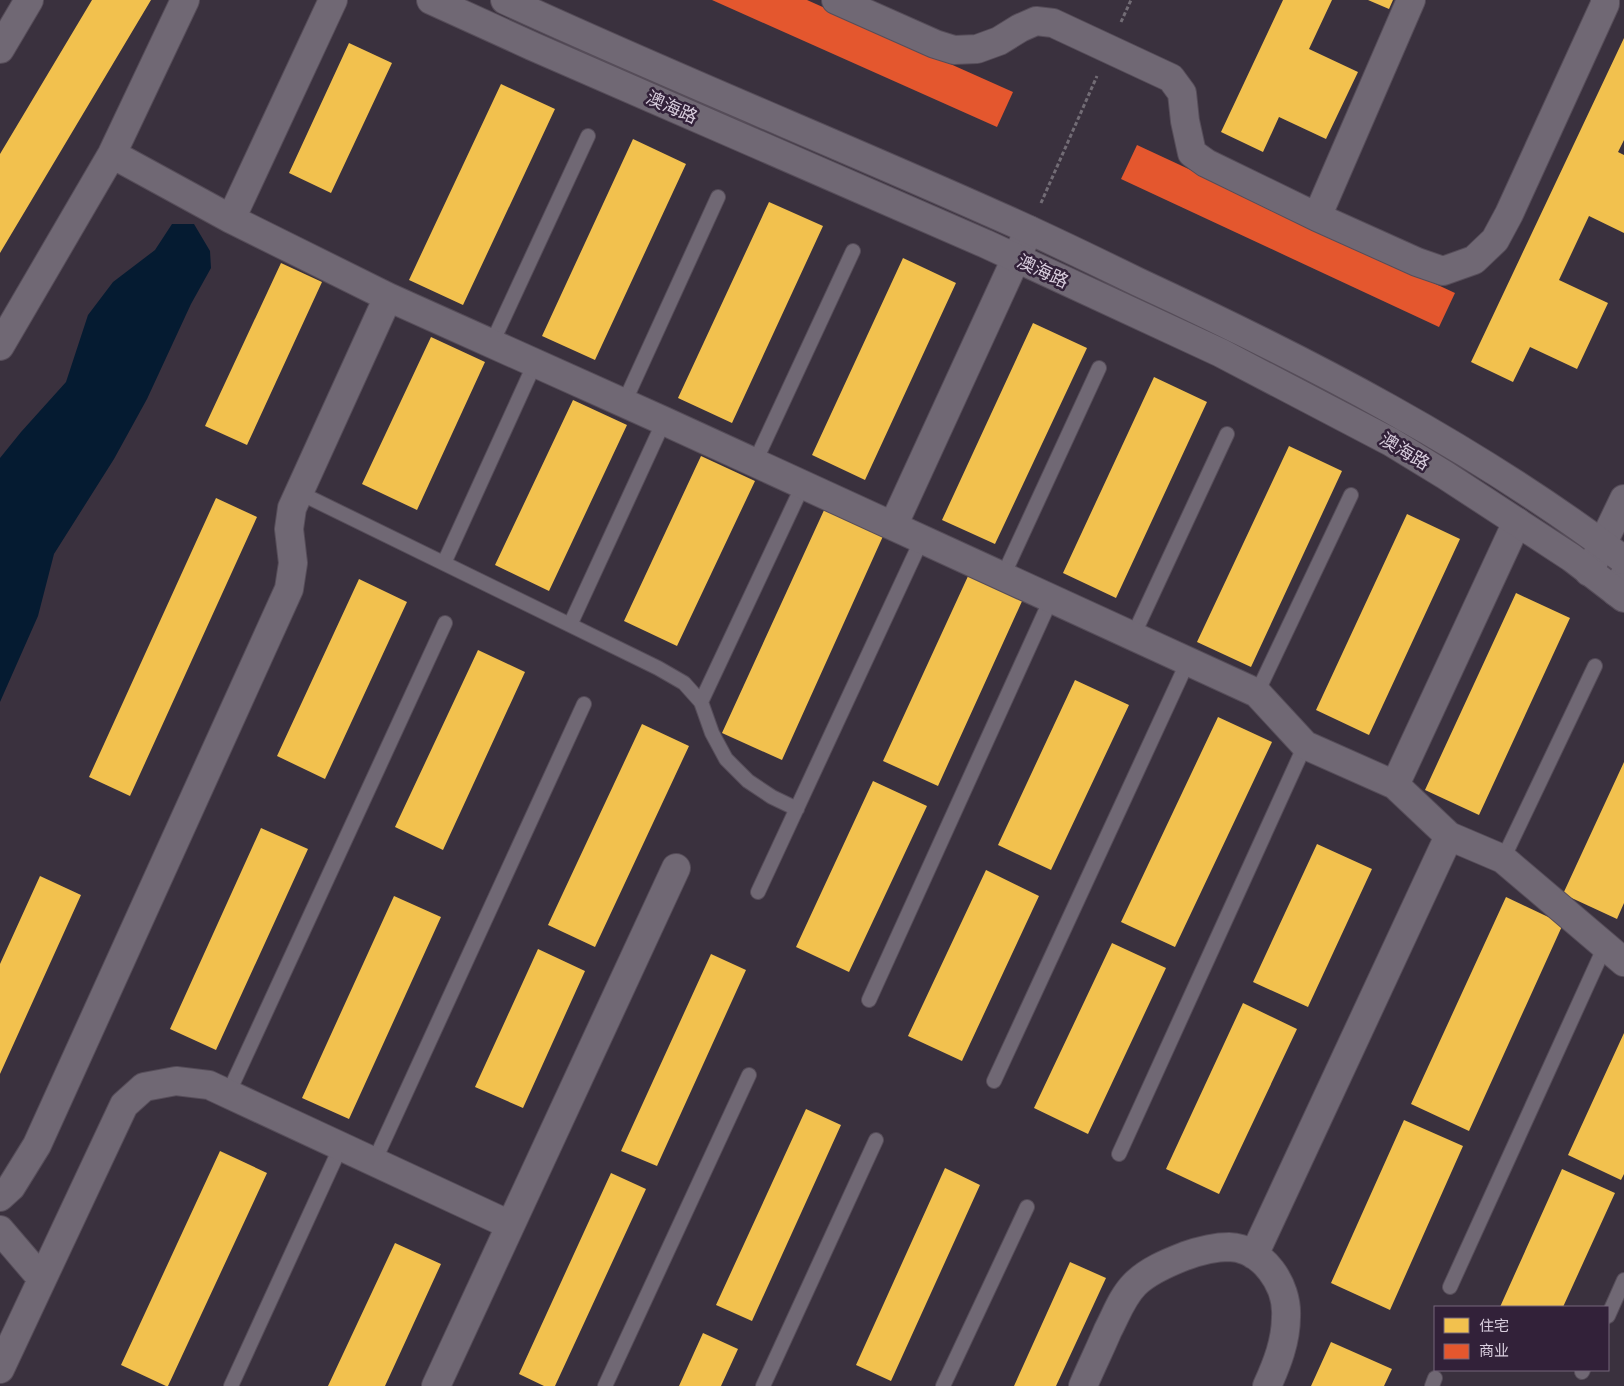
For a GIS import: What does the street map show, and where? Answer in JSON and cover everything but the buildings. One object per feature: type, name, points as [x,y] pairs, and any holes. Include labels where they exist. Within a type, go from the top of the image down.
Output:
[{"type":"street","points":[[0,49],[29,0]]},
{"type":"street","points":[[0,346],[112,154],[185,0]]},
{"type":"street","points":[[231,219],[333,0]]},
{"type":"street","name":"澳海路","points":[[431,0],[1016,258],[1221,353],[1391,442],[1572,558],[1589,572],[1622,589]]},
{"type":"street","name":"澳海路","points":[[505,0],[1029,230],[1229,324],[1402,414],[1516,485],[1624,560]]},
{"type":"street","points":[[836,0],[935,44],[954,50],[977,49],[999,41],[1036,21],[1053,23],[1171,78],[1182,93],[1185,122],[1192,153],[1206,163],[1317,217],[1417,262],[1443,271],[1474,260],[1495,240],[1509,214],[1605,4],[1605,0]]},
{"type":"street","points":[[1317,217],[1411,0]]},
{"type":"street","points":[[112,154],[231,219],[388,297],[755,462],[1258,693],[1305,745],[1395,785],[1449,836],[1503,859],[1618,952]]},
{"type":"street","points":[[893,526],[1029,230]]},
{"type":"street","points":[[0,1197],[11,1187],[37,1145],[289,589],[293,563],[289,529],[292,508],[388,297]]},
{"type":"street","points":[[1589,572],[1624,499]]},
{"type":"street","points":[[1395,785],[1517,522]]},
{"type":"street","points":[[1254,1254],[1449,836]]},
{"type":"street","points":[[436,1386],[676,868]]},
{"type":"street","points":[[0,1370],[124,1105],[144,1087],[176,1081],[209,1085],[510,1226]]},
{"type":"street","points":[[0,1230],[42,1279]]},
{"type":"street","points":[[1083,1386],[1120,1306],[1135,1284],[1158,1267],[1203,1249],[1231,1247],[1254,1254],[1274,1272],[1283,1293],[1287,1315],[1283,1342],[1267,1386]]},
{"type":"lane","points":[[492,343],[588,136]]},
{"type":"lane","points":[[624,403],[718,197]]},
{"type":"lane","points":[[755,462],[853,251]]},
{"type":"lane","points":[[444,563],[535,363]]},
{"type":"lane","points":[[1003,576],[1100,368]]},
{"type":"lane","points":[[570,625],[664,421]]},
{"type":"lane","points":[[1133,636],[1227,434]]},
{"type":"lane","points":[[701,702],[803,485]]},
{"type":"lane","points":[[298,492],[658,668],[684,683],[701,702],[712,733],[726,759],[748,781],[772,797],[797,809]]},
{"type":"lane","points":[[1258,693],[1351,495]]},
{"type":"lane","points":[[758,892],[922,539]]},
{"type":"lane","points":[[869,1000],[1051,599]]},
{"type":"lane","points":[[228,1094],[445,623]]},
{"type":"lane","points":[[994,1081],[1188,661]]},
{"type":"lane","points":[[1503,859],[1595,666]]},
{"type":"lane","points":[[374,1162],[584,704]]},
{"type":"lane","points":[[1119,1154],[1305,745]]},
{"type":"lane","points":[[1450,1287],[1618,952]]},
{"type":"lane","points":[[605,1386],[749,1075]]},
{"type":"lane","points":[[763,1386],[876,1140]]},
{"type":"lane","points":[[231,1386],[341,1146]]},
{"type":"lane","points":[[943,1386],[1027,1207]]},
{"type":"lane","points":[[1609,1314],[1624,1280]]},
{"type":"path","points":[[1029,230],[1131,0]]},
{"type":"water","points":[[172,224],[194,224],[210,251],[211,268],[191,304],[147,399],[114,459],[54,554],[38,616],[0,702],[0,458],[66,382],[88,315],[113,282],[155,250]]}]
